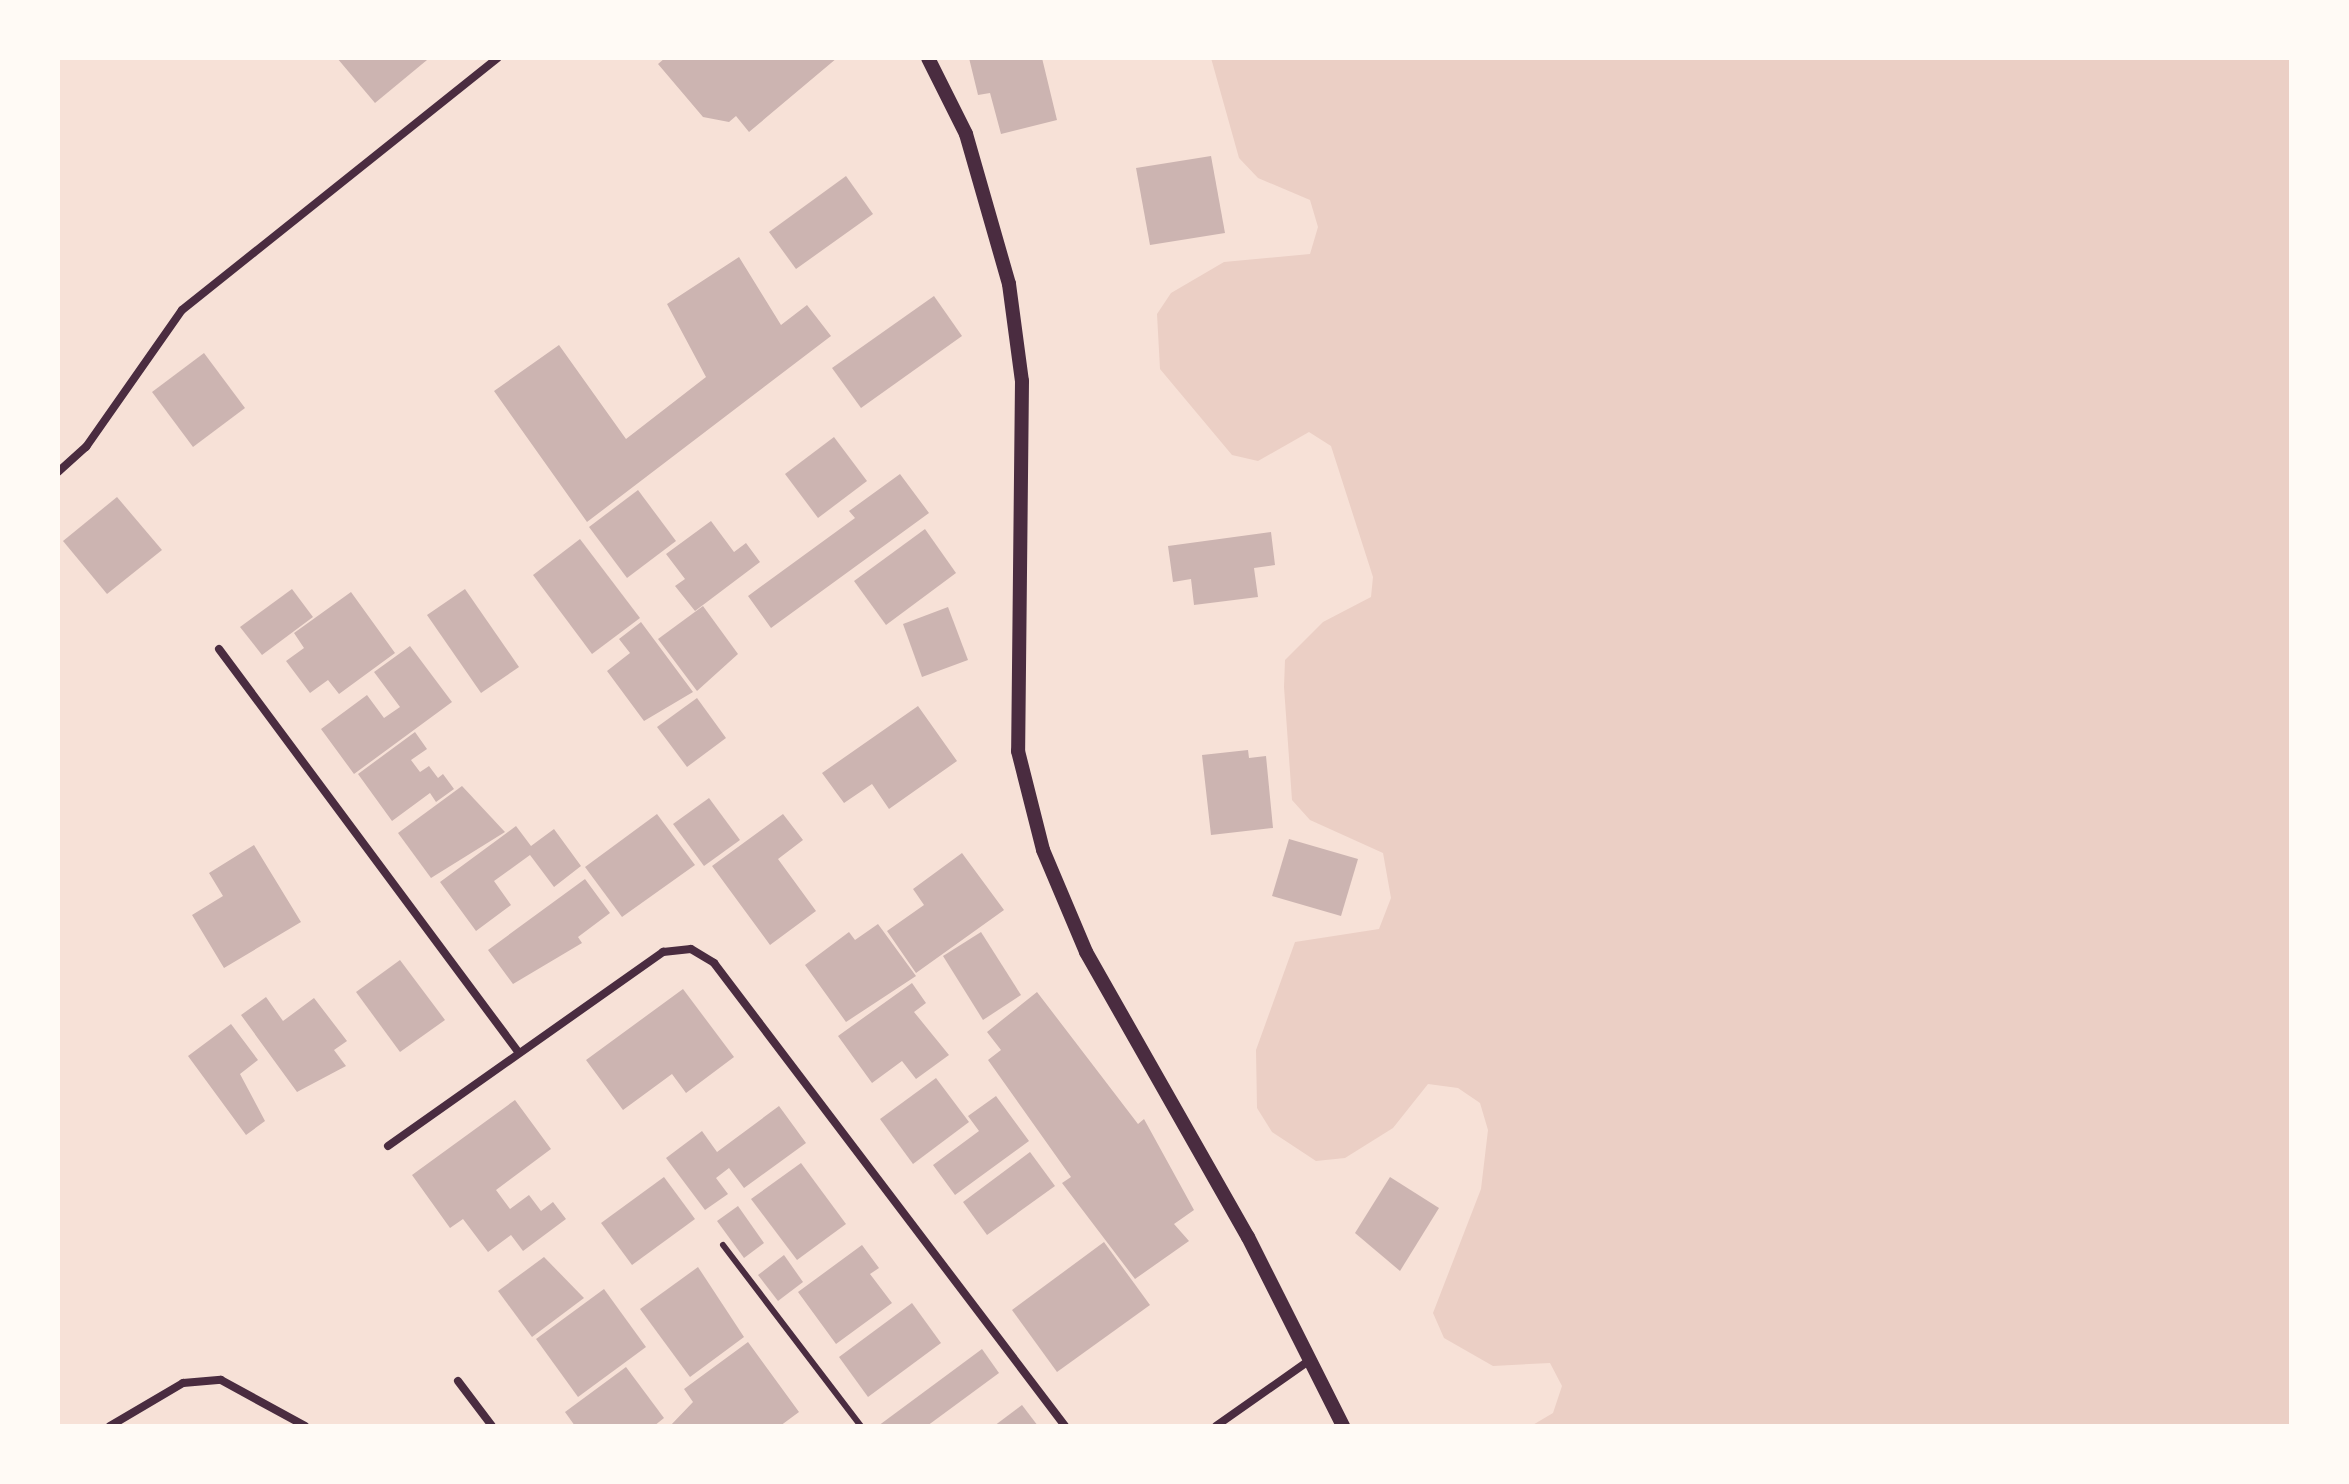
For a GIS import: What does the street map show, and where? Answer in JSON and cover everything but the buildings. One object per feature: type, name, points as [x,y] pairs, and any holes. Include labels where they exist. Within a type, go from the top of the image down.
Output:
[{"type":"street","points":[[58,472],[86,447],[182,310],[498,58]]},
{"type":"street","points":[[928,58],[966,134],[1009,284],[1022,381],[1018,751],[1031,811],[1086,952],[1311,1360],[1343,1426]]},
{"type":"street","points":[[219,649],[519,1053]]},
{"type":"street","points":[[388,1146],[663,952],[691,949],[714,963],[1065,1426]]},
{"type":"street","points":[[1216,1426],[1311,1360]]},
{"type":"street","points":[[110,1426],[183,1383],[221,1380],[305,1426]]},
{"type":"street","points":[[458,1381],[492,1426]]},
{"type":"lane","points":[[723,1245],[861,1426]]},
{"type":"shaded area","points":[[1211,58],[2291,58],[2291,1426],[1531,1426],[1553,1413],[1562,1386],[1550,1363],[1493,1366],[1444,1338],[1433,1313],[1481,1189],[1488,1130],[1480,1103],[1458,1088],[1428,1084],[1393,1128],[1345,1158],[1316,1161],[1272,1132],[1257,1108],[1256,1050],[1295,942],[1379,929],[1391,898],[1383,853],[1310,820],[1292,800],[1284,687],[1285,660],[1323,622],[1371,597],[1373,577],[1331,446],[1309,432],[1258,461],[1232,455],[1160,369],[1157,314],[1171,293],[1224,262],[1310,254],[1318,227],[1310,200],[1258,178],[1239,158]]}]
